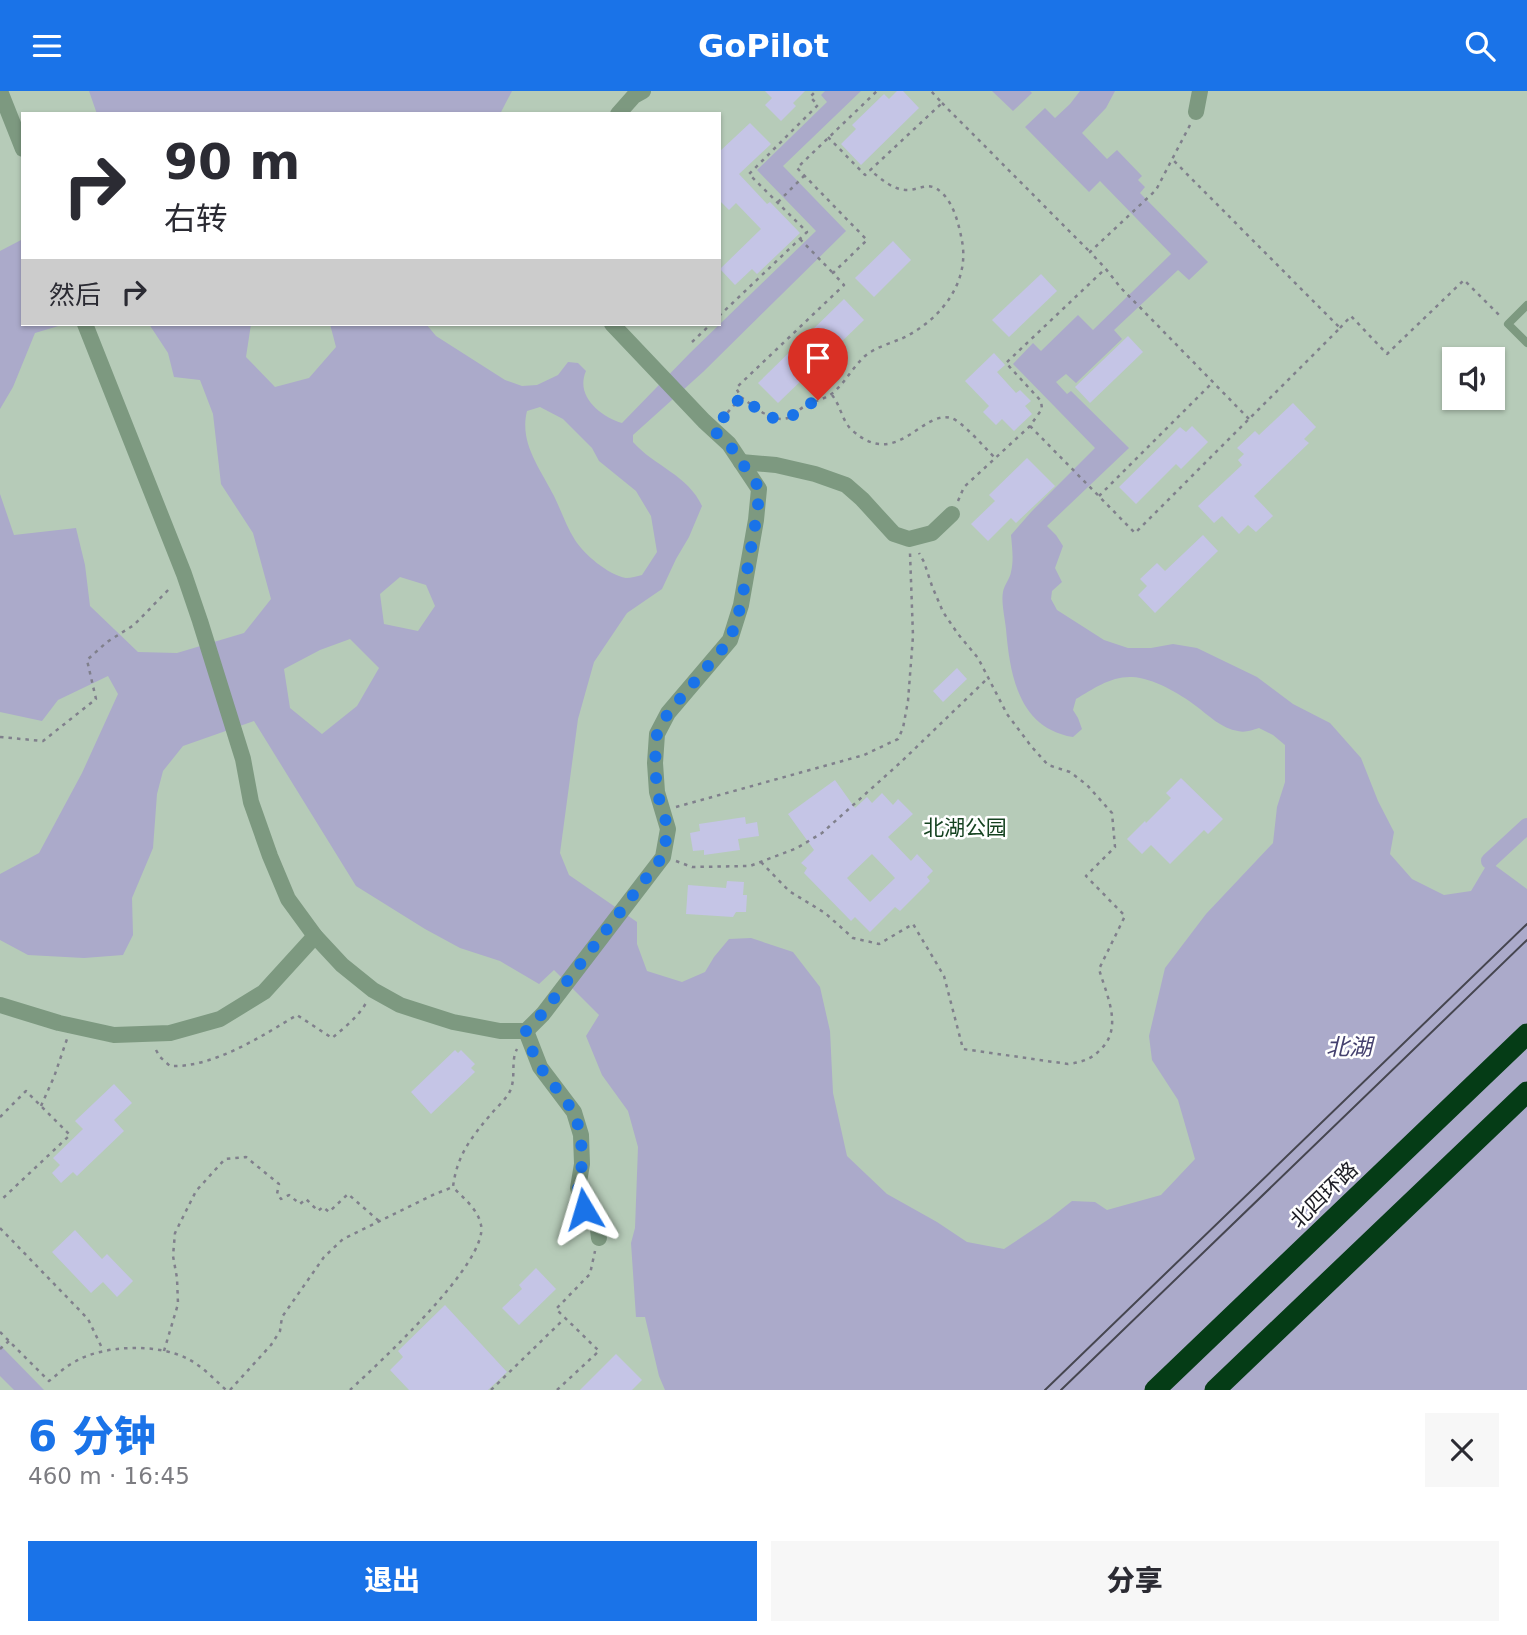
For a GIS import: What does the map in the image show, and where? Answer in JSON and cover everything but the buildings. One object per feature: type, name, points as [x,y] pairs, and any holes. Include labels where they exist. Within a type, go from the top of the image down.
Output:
[{"type":"highway","name":"北四环路","points":[[1155,1390],[1527,1034]]},
{"type":"highway","points":[[1216,1390],[1527,1092]]},
{"type":"street","points":[[0,91],[21,144]]},
{"type":"street","points":[[620,112],[634,96],[643,91]]},
{"type":"street","points":[[1196,112],[1200,91]]},
{"type":"street","points":[[86,326],[201,621],[243,759],[251,802],[288,899],[315,936],[342,965],[373,990],[400,1005],[453,1022],[500,1031],[526,1031],[542,1014],[663,856],[668,828],[657,792],[657,734],[668,713],[730,640],[741,605],[756,520],[760,489],[729,444],[614,326]]},
{"type":"street","points":[[741,462],[776,465],[846,485],[894,534],[909,539],[932,533],[952,513]]},
{"type":"street","points":[[0,1005],[71,1026],[114,1035],[170,1033],[220,1019],[264,992],[315,936]]},
{"type":"street","points":[[526,1031],[540,1067],[574,1112],[581,1135],[582,1164],[578,1188],[584,1209],[597,1221],[599,1238]]},
{"type":"lane","points":[[1527,305],[1508,324],[1527,343]]},
{"type":"path","points":[[721,314],[807,232],[749,174],[818,105],[810,97],[816,91]]},
{"type":"path","points":[[833,273],[867,240],[797,168],[877,91]]},
{"type":"path","points":[[931,91],[1249,419]]},
{"type":"path","points":[[828,137],[866,175],[942,103]]},
{"type":"path","points":[[1090,252],[1156,190],[1196,112]]},
{"type":"path","points":[[1172,159],[1340,328]]},
{"type":"path","points":[[800,239],[844,285],[736,388],[741,397],[775,419],[789,418],[805,406],[832,394],[868,354],[905,337],[937,314],[951,298],[963,270],[964,250],[960,227],[943,194],[933,187],[907,190],[892,187],[870,170]]},
{"type":"path","points":[[778,202],[805,176]]},
{"type":"path","points":[[952,513],[964,487],[1030,426],[1042,409],[1041,401],[1006,363],[1105,268]]},
{"type":"path","points":[[1030,426],[1135,533],[1351,316],[1387,354],[1464,280],[1508,324]]},
{"type":"path","points":[[692,342],[709,326]]},
{"type":"path","points":[[1099,496],[1213,382]]},
{"type":"path","points":[[832,394],[851,430],[880,445],[896,443],[935,420],[951,418],[995,458]]},
{"type":"path","points":[[713,430],[741,397]]},
{"type":"path","points":[[761,862],[789,891],[825,913],[853,938],[879,944],[913,925],[944,977],[963,1049],[1068,1064],[1083,1062],[1108,1042],[1114,1026],[1099,969],[1125,916],[1086,876],[1115,847],[1112,813],[1087,785],[1070,772],[1048,765],[1031,746],[1007,713],[978,658],[943,612],[924,562],[909,539]]},
{"type":"path","points":[[663,811],[864,755],[898,739],[908,701],[913,636],[909,539]]},
{"type":"path","points":[[0,737],[43,741],[96,699],[87,660],[107,642],[134,625],[184,574]]},
{"type":"path","points":[[663,856],[692,867],[750,866],[797,848],[822,833],[989,677]]},
{"type":"path","points":[[147,1034],[160,1057],[170,1066],[184,1067],[244,1046],[297,1015],[332,1038],[364,1007],[373,990]]},
{"type":"path","points":[[41,1106],[71,1026]]},
{"type":"path","points":[[453,1187],[455,1172],[468,1141],[510,1092],[514,1075],[514,1055],[526,1031]]},
{"type":"path","points":[[0,1117],[26,1091],[70,1135],[0,1201]]},
{"type":"path","points":[[0,1108],[5,1113]]},
{"type":"path","points":[[164,1351],[178,1304],[173,1256],[174,1233],[196,1191],[225,1159],[246,1157],[279,1184],[277,1194],[282,1199],[289,1195],[300,1204],[306,1199],[318,1212],[323,1207],[329,1212],[348,1194],[380,1222]]},
{"type":"path","points":[[0,1332],[49,1381],[75,1361],[103,1350],[131,1348],[164,1351],[187,1358],[228,1390],[271,1345],[280,1331],[282,1317],[324,1257],[343,1239],[453,1187]]},
{"type":"path","points":[[350,1390],[418,1324],[467,1264],[481,1240],[481,1225],[475,1210],[453,1187]]},
{"type":"path","points":[[0,1228],[88,1319],[103,1350]]},
{"type":"path","points":[[557,1390],[599,1351],[556,1309],[590,1274],[599,1238]]},
{"type":"path","points":[[491,1390],[565,1318]]},
{"type":"path","points":[[0,1349],[9,1341]]},
{"type":"green space","name":"北湖公园","points":[[0,91],[1527,91],[1527,1390],[0,1390]]},
{"type":"water","points":[[89,91],[512,91],[501,112],[96,112]]},
{"type":"water","name":"北湖","points":[[825,91],[861,91],[783,166],[846,231],[703,372],[633,435],[633,442],[680,478],[702,506],[662,589],[627,613],[594,662],[578,719],[560,853],[569,875],[637,922],[637,944],[647,971],[682,982],[705,972],[729,939],[751,938],[793,952],[820,987],[830,1031],[833,1093],[847,1156],[887,1194],[967,1242],[1004,1249],[1072,1201],[1095,1202],[1107,1210],[1161,1195],[1195,1159],[1178,1100],[1152,1060],[1149,1036],[1165,968],[1206,914],[1273,843],[1277,807],[1285,782],[1285,745],[1259,728],[1243,732],[1226,728],[1174,691],[1148,680],[1132,677],[1110,681],[1076,699],[1073,710],[1082,729],[1073,737],[1055,732],[1040,723],[1021,697],[1011,664],[1003,605],[1004,589],[1012,567],[1011,535],[1095,448],[1013,364],[1033,343],[1041,351],[1078,315],[1093,330],[1171,254],[1100,181],[1089,192],[1025,127],[1045,108],[1055,118],[1080,91],[1115,91],[1106,108],[1082,133],[1107,159],[1117,150],[1142,176],[1138,180],[1145,187],[1140,193],[1208,262],[1189,280],[1178,270],[1114,330],[1122,339],[1076,383],[1066,374],[1056,382],[1067,394],[1071,391],[1129,448],[1047,526],[1063,546],[1055,568],[1062,582],[1052,591],[1051,599],[1057,610],[1104,640],[1128,648],[1173,644],[1197,648],[1257,677],[1293,704],[1330,723],[1361,758],[1394,832],[1390,854],[1412,879],[1444,895],[1471,891],[1489,861],[1527,889],[1527,1390],[665,1390],[645,1317],[636,1317],[631,1243],[635,1228],[638,1147],[628,1111],[602,1075],[586,1036],[599,1015],[554,970],[539,984],[500,961],[460,948],[356,886],[254,721],[183,746],[163,771],[157,794],[153,848],[132,898],[133,935],[123,955],[84,958],[28,955],[0,940],[0,874],[39,853],[82,773],[118,694],[108,676],[58,700],[42,721],[0,712],[0,494],[14,535],[76,528],[85,565],[90,606],[138,652],[177,653],[244,633],[271,599],[253,533],[221,484],[213,414],[200,380],[174,377],[168,353],[150,326],[251,326],[246,357],[275,387],[309,378],[336,347],[331,326],[428,326],[436,336],[505,380],[522,386],[537,385],[558,375],[568,362],[578,363],[586,371],[584,389],[592,404],[622,423],[816,231],[757,170],[827,102],[821,95]],"holes":[[[540,407],[563,419],[592,448],[599,461],[636,491],[651,516],[657,552],[642,575],[626,578],[604,568],[584,551],[566,524],[528,445],[525,423],[527,411]],[[400,577],[426,585],[435,606],[418,631],[384,624],[380,594]],[[350,639],[379,668],[357,706],[322,734],[290,708],[284,669],[320,650]]]},
{"type":"water","points":[[992,91],[1030,91],[1032,93],[1013,111]]},
{"type":"water","points":[[21,240],[21,326],[58,326],[35,333],[13,387],[0,409],[0,251]]},
{"type":"water","points":[[0,1345],[44,1390],[14,1390],[0,1376]]},
{"type":"waterway","points":[[1489,861],[1527,826]]},
{"type":"tram line","points":[[1045,1390],[1527,924]]},
{"type":"tram line","points":[[1061,1390],[1527,940]]},
{"type":"route","points":[[584,1209],[578,1188],[582,1164],[581,1135],[574,1112],[540,1067],[526,1031],[542,1014],[663,856],[668,828],[657,792],[657,734],[668,713],[730,640],[741,605],[760,489],[729,444],[713,430],[741,397],[775,419],[789,418],[818,400]]}]
